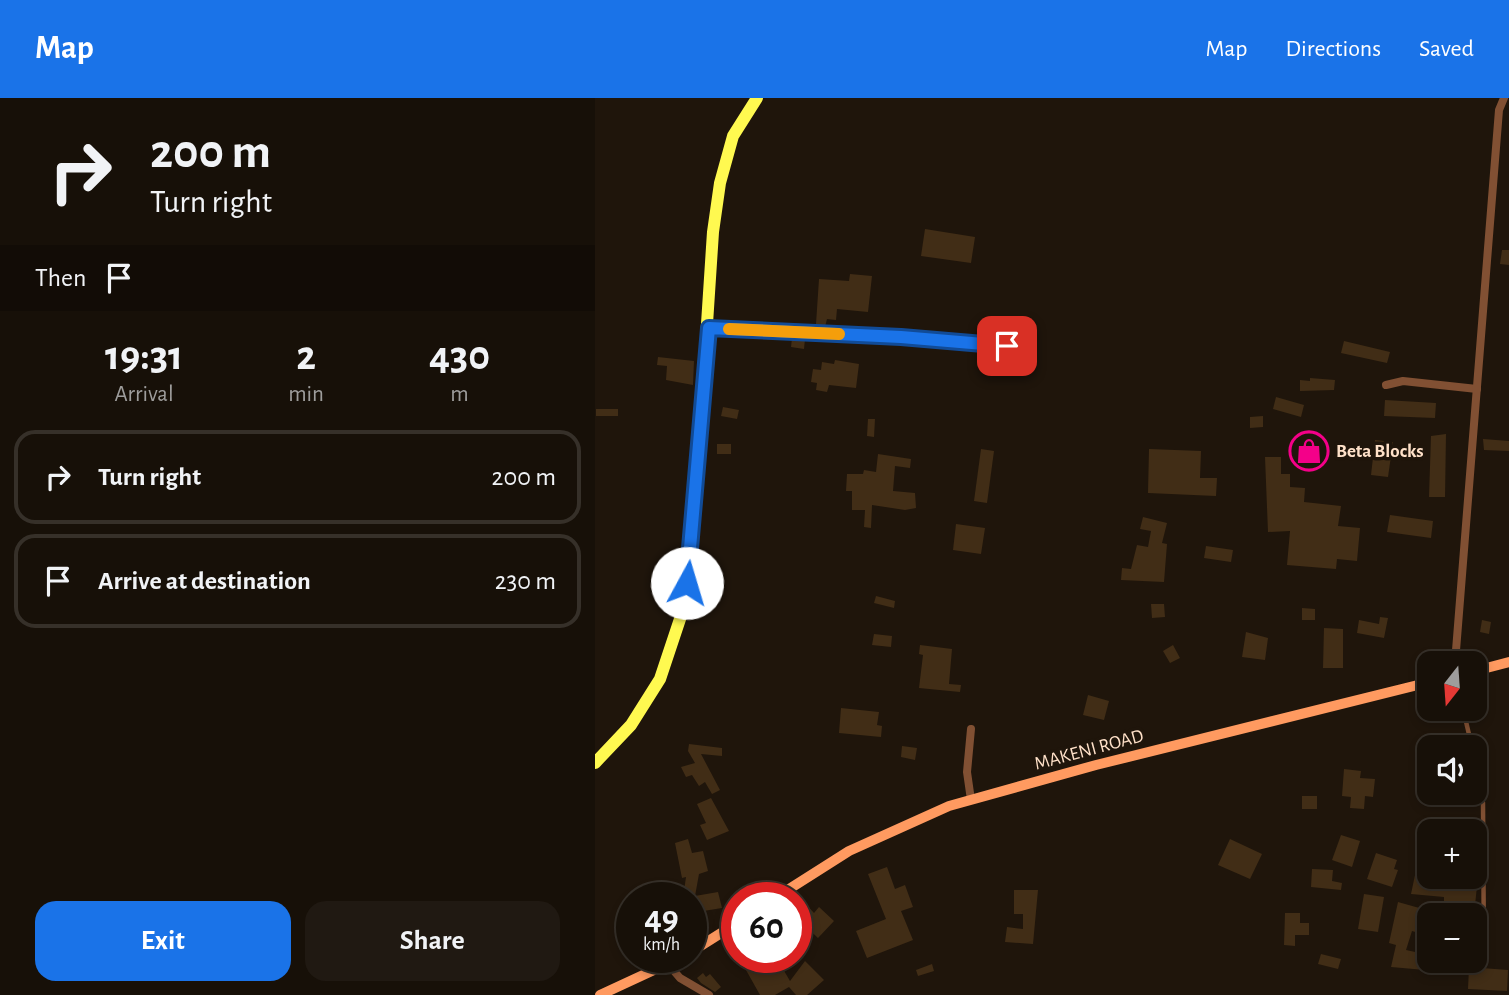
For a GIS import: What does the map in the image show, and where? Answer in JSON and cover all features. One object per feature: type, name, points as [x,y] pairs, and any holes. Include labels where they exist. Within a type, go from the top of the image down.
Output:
[{"type":"main road","points":[[595,763],[631,725],[660,679],[684,607],[709,328],[713,232],[720,183],[733,136],[757,98]]},
{"type":"main road","points":[[1487,668],[1509,662]]},
{"type":"main road","name":"MAKENI ROAD","points":[[800,882],[849,850],[949,806],[1417,685]]},
{"type":"main road","points":[[600,995],[648,973]]},
{"type":"street","points":[[1456,651],[1499,110],[1504,98]]},
{"type":"street","points":[[709,328],[901,337],[1007,346]]},
{"type":"street","points":[[1386,385],[1403,381],[1477,389]]},
{"type":"street","points":[[971,729],[967,772],[971,800]]},
{"type":"street","points":[[676,973],[709,995]]},
{"type":"lane","points":[[1483,805],[1484,903]]},
{"type":"building","points":[[925,229],[975,237],[971,263],[921,256]]},
{"type":"building","points":[[1502,250],[1509,250],[1509,265],[1500,264]]},
{"type":"building","points":[[850,274],[872,276],[868,312],[837,309],[836,320],[827,319],[825,327],[816,324],[819,279],[849,281]]},
{"type":"building","points":[[792,338],[805,339],[804,349],[791,347]]},
{"type":"building","points":[[1344,341],[1390,352],[1387,363],[1341,353]]},
{"type":"building","points":[[658,357],[694,361],[693,385],[666,380],[667,366],[657,365]]},
{"type":"building","points":[[835,360],[859,364],[856,388],[829,385],[827,392],[816,390],[817,383],[811,382],[813,369],[821,370],[822,362],[834,364]]},
{"type":"building","points":[[1310,378],[1335,380],[1334,390],[1300,391],[1300,380],[1310,381]]},
{"type":"building","points":[[1276,397],[1304,405],[1301,417],[1273,409]]},
{"type":"building","points":[[1385,400],[1436,403],[1435,418],[1384,416]]},
{"type":"building","points":[[723,407],[739,410],[737,419],[721,416]]},
{"type":"building","points":[[596,409],[618,409],[618,416],[596,416]]},
{"type":"building","points":[[1263,416],[1263,427],[1250,428],[1250,417]]},
{"type":"building","points":[[868,419],[875,419],[874,437],[867,436]]},
{"type":"building","points":[[1446,434],[1445,497],[1429,497],[1431,436]]},
{"type":"building","points":[[1483,439],[1509,441],[1509,451],[1484,450]]},
{"type":"building","points":[[1375,440],[1393,442],[1388,477],[1371,475]]},
{"type":"building","points":[[717,444],[731,444],[731,454],[717,454]]},
{"type":"building","points":[[981,449],[994,451],[987,503],[974,501]]},
{"type":"building","points":[[1149,449],[1201,451],[1200,478],[1217,478],[1216,496],[1148,493]]},
{"type":"building","points":[[878,454],[911,459],[910,468],[895,466],[893,491],[915,493],[916,508],[905,510],[872,505],[871,528],[864,527],[865,510],[852,510],[852,491],[846,491],[847,474],[863,474],[864,470],[876,472]]},
{"type":"building","points":[[1265,457],[1281,457],[1281,474],[1290,474],[1290,487],[1305,488],[1304,502],[1341,506],[1338,526],[1360,528],[1357,561],[1337,559],[1336,569],[1287,565],[1290,531],[1268,532]]},
{"type":"building","points":[[1390,515],[1433,521],[1431,538],[1387,532]]},
{"type":"building","points":[[1143,517],[1167,523],[1162,543],[1167,544],[1164,582],[1121,580],[1122,568],[1131,569],[1137,545],[1148,547],[1151,531],[1140,529]]},
{"type":"building","points":[[956,524],[985,528],[981,554],[953,550]]},
{"type":"building","points":[[1206,546],[1233,550],[1231,562],[1204,558]]},
{"type":"building","points":[[876,596],[895,601],[894,608],[874,603]]},
{"type":"building","points":[[1151,604],[1164,604],[1165,617],[1152,618]]},
{"type":"building","points":[[1302,608],[1315,609],[1315,620],[1302,620]]},
{"type":"building","points":[[1380,617],[1388,618],[1384,638],[1357,633],[1359,620],[1379,624]]},
{"type":"building","points":[[1482,620],[1491,622],[1489,634],[1480,632]]},
{"type":"building","points":[[1324,628],[1343,629],[1343,668],[1323,668]]},
{"type":"building","points":[[1246,632],[1268,638],[1265,660],[1242,657]]},
{"type":"building","points":[[874,634],[892,636],[891,647],[872,645]]},
{"type":"building","points":[[920,645],[952,649],[949,684],[961,685],[960,692],[919,688],[923,655],[919,654]]},
{"type":"building","points":[[1173,645],[1180,658],[1170,663],[1163,651]]},
{"type":"building","points":[[1088,695],[1109,701],[1104,720],[1083,715]]},
{"type":"building","points":[[841,708],[879,712],[877,725],[882,726],[881,737],[839,733]]},
{"type":"building","points":[[689,744],[722,748],[722,756],[701,754],[720,790],[712,794],[705,782],[699,786],[692,775],[686,777],[681,767],[695,763],[688,751]]},
{"type":"building","points":[[902,746],[917,748],[915,760],[901,757]]},
{"type":"building","points":[[1344,769],[1361,771],[1360,778],[1375,779],[1373,797],[1365,796],[1364,809],[1350,808],[1351,797],[1342,796]]},
{"type":"building","points":[[1302,796],[1317,796],[1317,809],[1302,809]]},
{"type":"building","points":[[711,798],[729,831],[707,840],[700,825],[706,823],[697,804]]},
{"type":"building","points":[[1341,835],[1360,841],[1352,867],[1332,860]]},
{"type":"building","points":[[688,839],[692,853],[703,851],[708,871],[699,874],[698,882],[685,882],[686,877],[682,878],[675,843]]},
{"type":"building","points":[[1230,839],[1262,854],[1250,879],[1218,865]]},
{"type":"building","points":[[1376,853],[1397,860],[1394,869],[1398,870],[1392,887],[1367,879]]},
{"type":"building","points":[[1417,866],[1417,889],[1477,889],[1475,903],[1453,903],[1444,901],[1444,897],[1411,894]]},
{"type":"building","points":[[887,867],[895,889],[905,885],[913,907],[901,911],[913,940],[867,958],[856,931],[886,919],[868,874]]},
{"type":"building","points":[[1312,869],[1333,870],[1332,881],[1342,883],[1341,890],[1311,887]]},
{"type":"building","points":[[1014,890],[1038,890],[1033,944],[1005,942],[1007,927],[1023,929],[1023,914],[1014,914]]},
{"type":"building","points":[[718,892],[721,908],[707,910],[707,894]]},
{"type":"building","points":[[1364,894],[1384,897],[1378,932],[1358,929]]},
{"type":"building","points":[[1398,902],[1417,907],[1417,933],[1412,931],[1406,950],[1417,952],[1417,969],[1391,967],[1396,945],[1389,943]]},
{"type":"building","points":[[819,907],[834,921],[818,938],[812,932],[812,911],[814,913]]},
{"type":"building","points":[[1285,913],[1300,913],[1300,923],[1309,923],[1309,935],[1295,935],[1295,946],[1284,945]]},
{"type":"building","points":[[1321,954],[1341,959],[1338,969],[1318,964]]},
{"type":"building","points":[[932,964],[934,971],[918,976],[916,970]]},
{"type":"building","points":[[812,968],[824,980],[807,995],[796,995],[789,987],[775,995],[760,995],[748,973],[785,973],[790,981],[796,973],[812,973]]},
{"type":"building","points":[[1487,968],[1508,970],[1507,991],[1468,989],[1469,973],[1487,973]]},
{"type":"building","points":[[703,973],[706,977],[710,974],[721,987],[715,992],[697,978]]},
{"type":"slow traffic","points":[[729,329],[839,334]]},
{"type":"place","name":"Beta Blocks","points":[[1309,451]]},
{"type":"route","points":[[687,583],[709,328],[901,337],[1007,346]]}]
